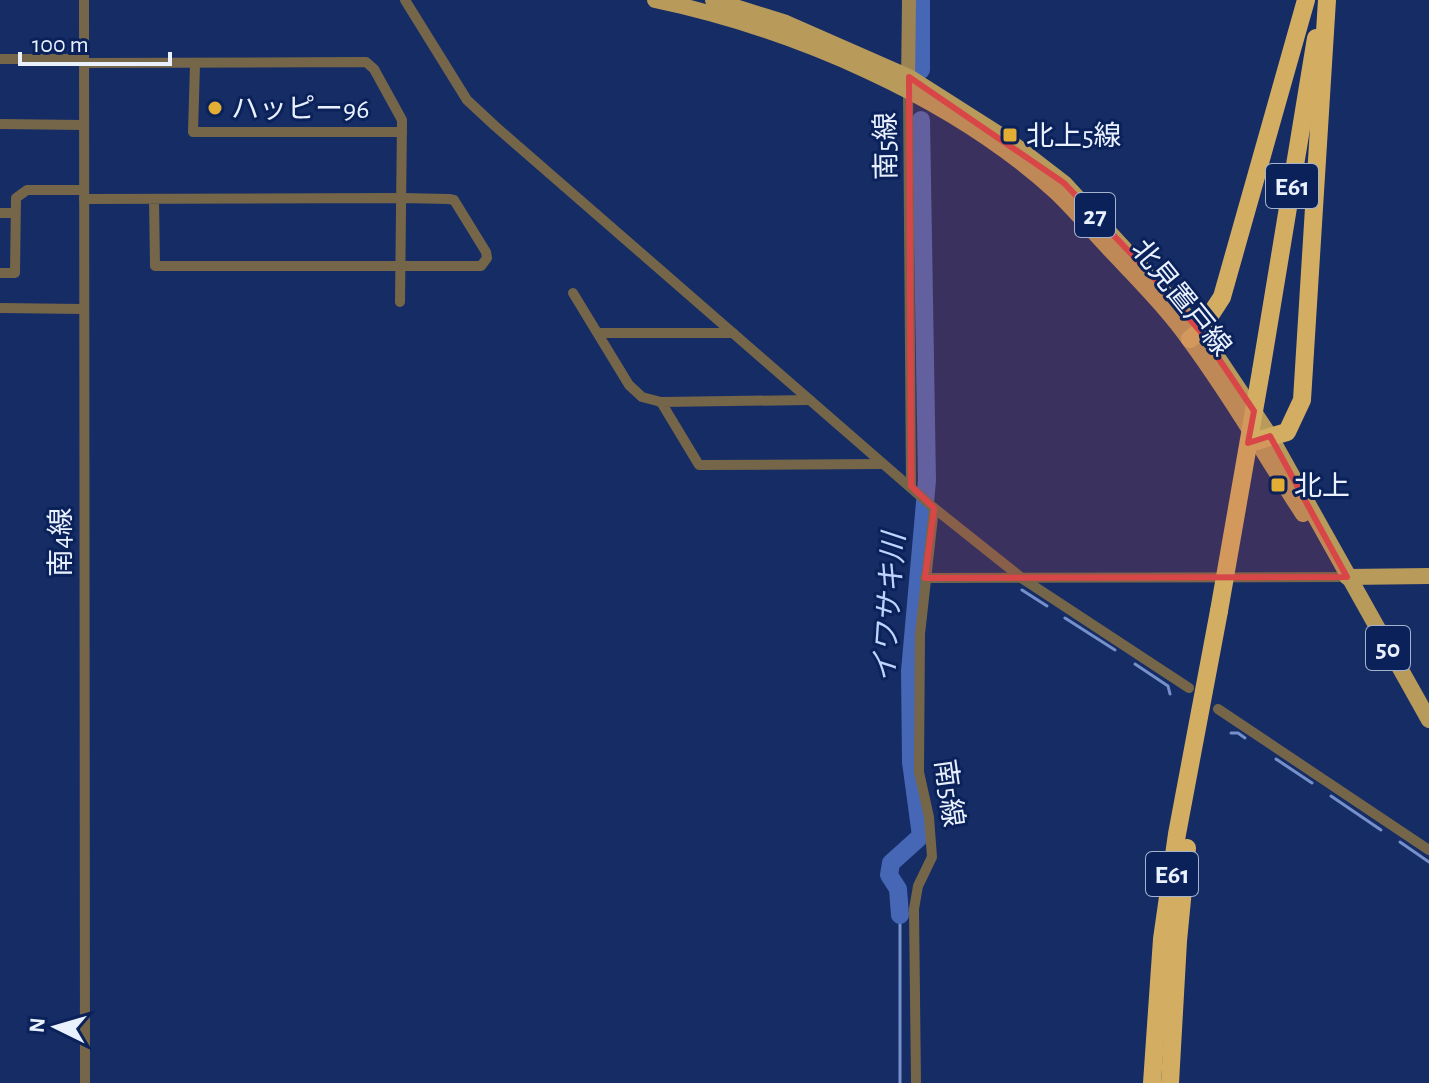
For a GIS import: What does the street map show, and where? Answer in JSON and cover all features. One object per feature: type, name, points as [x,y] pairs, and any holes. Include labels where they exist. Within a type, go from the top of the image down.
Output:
[{"type":"highway","points":[[1195,335],[1222,297],[1306,0]]},
{"type":"highway","name":"E61","points":[[1152,1083],[1162,939],[1177,834],[1296,167],[1320,0]]},
{"type":"highway","points":[[1263,438],[1287,432],[1302,400],[1327,0]]},
{"type":"highway","name":"E61","points":[[1170,1083],[1181,911],[1209,667]]},
{"type":"main road","name":"北見置戸線","points":[[655,0],[785,38],[908,85]]},
{"type":"main road","name":"北見置戸線","points":[[713,0],[786,23],[908,85],[1001,148],[1056,193],[1195,335],[1339,557],[1347,577],[1429,720]]},
{"type":"main road","points":[[1347,577],[1429,576]]},
{"type":"street","name":"南4線","points":[[84,0],[85,1083]]},
{"type":"street","points":[[405,0],[467,100],[883,464],[1023,579],[1189,688]]},
{"type":"street","points":[[908,85],[909,0]]},
{"type":"street","points":[[0,59],[195,64],[366,62],[374,69],[402,120],[400,302]]},
{"type":"street","points":[[195,64],[193,132],[402,132]]},
{"type":"street","name":"南5線","points":[[908,85],[911,486]]},
{"type":"street","points":[[0,124],[84,125]]},
{"type":"street","points":[[0,273],[15,273],[16,198],[27,190],[154,199],[454,200],[487,258],[481,266],[155,266],[154,199]]},
{"type":"street","points":[[0,213],[15,213]]},
{"type":"street","points":[[573,293],[629,385],[642,397],[661,402],[811,400]]},
{"type":"street","points":[[0,308],[84,309]]},
{"type":"street","points":[[599,333],[733,333]]},
{"type":"street","points":[[661,402],[699,465],[883,464]]},
{"type":"street","name":"南5線","points":[[916,1083],[914,909],[918,886],[932,857],[919,772],[920,634],[929,502]]},
{"type":"street","points":[[925,578],[1347,577]]},
{"type":"street","points":[[1218,709],[1429,850]]},
{"type":"highlighted area","points":[[909,77],[1064,183],[1156,280],[1200,331],[1254,411],[1248,443],[1270,436],[1347,577],[925,578],[934,508],[911,486]]},
{"type":"waterway","name":"イワサキ川","points":[[921,0],[921,70]]},
{"type":"waterway","name":"イワサキ川","points":[[900,915],[898,889],[889,875],[891,863],[921,836],[911,762],[910,671],[927,480],[921,120]]},
{"type":"waterway","name":"イワサキ川","points":[[924,511],[928,514]]},
{"type":"waterway","points":[[1022,590],[1047,606]]},
{"type":"waterway","points":[[1065,618],[1115,650]]},
{"type":"waterway","points":[[1135,664],[1168,686],[1170,694]]},
{"type":"waterway","points":[[1231,733],[1245,738]]},
{"type":"waterway","points":[[1276,759],[1312,783]]},
{"type":"waterway","points":[[1331,796],[1381,830]]},
{"type":"waterway","points":[[1400,842],[1429,862]]},
{"type":"waterway","name":"イワサキ川","points":[[900,915],[900,1083]]},
{"type":"place","name":"ハッピー96","points":[[215,108]]},
{"type":"place","name":"北上5線","points":[[1010,135]]},
{"type":"place","name":"北上","points":[[1278,485]]}]
